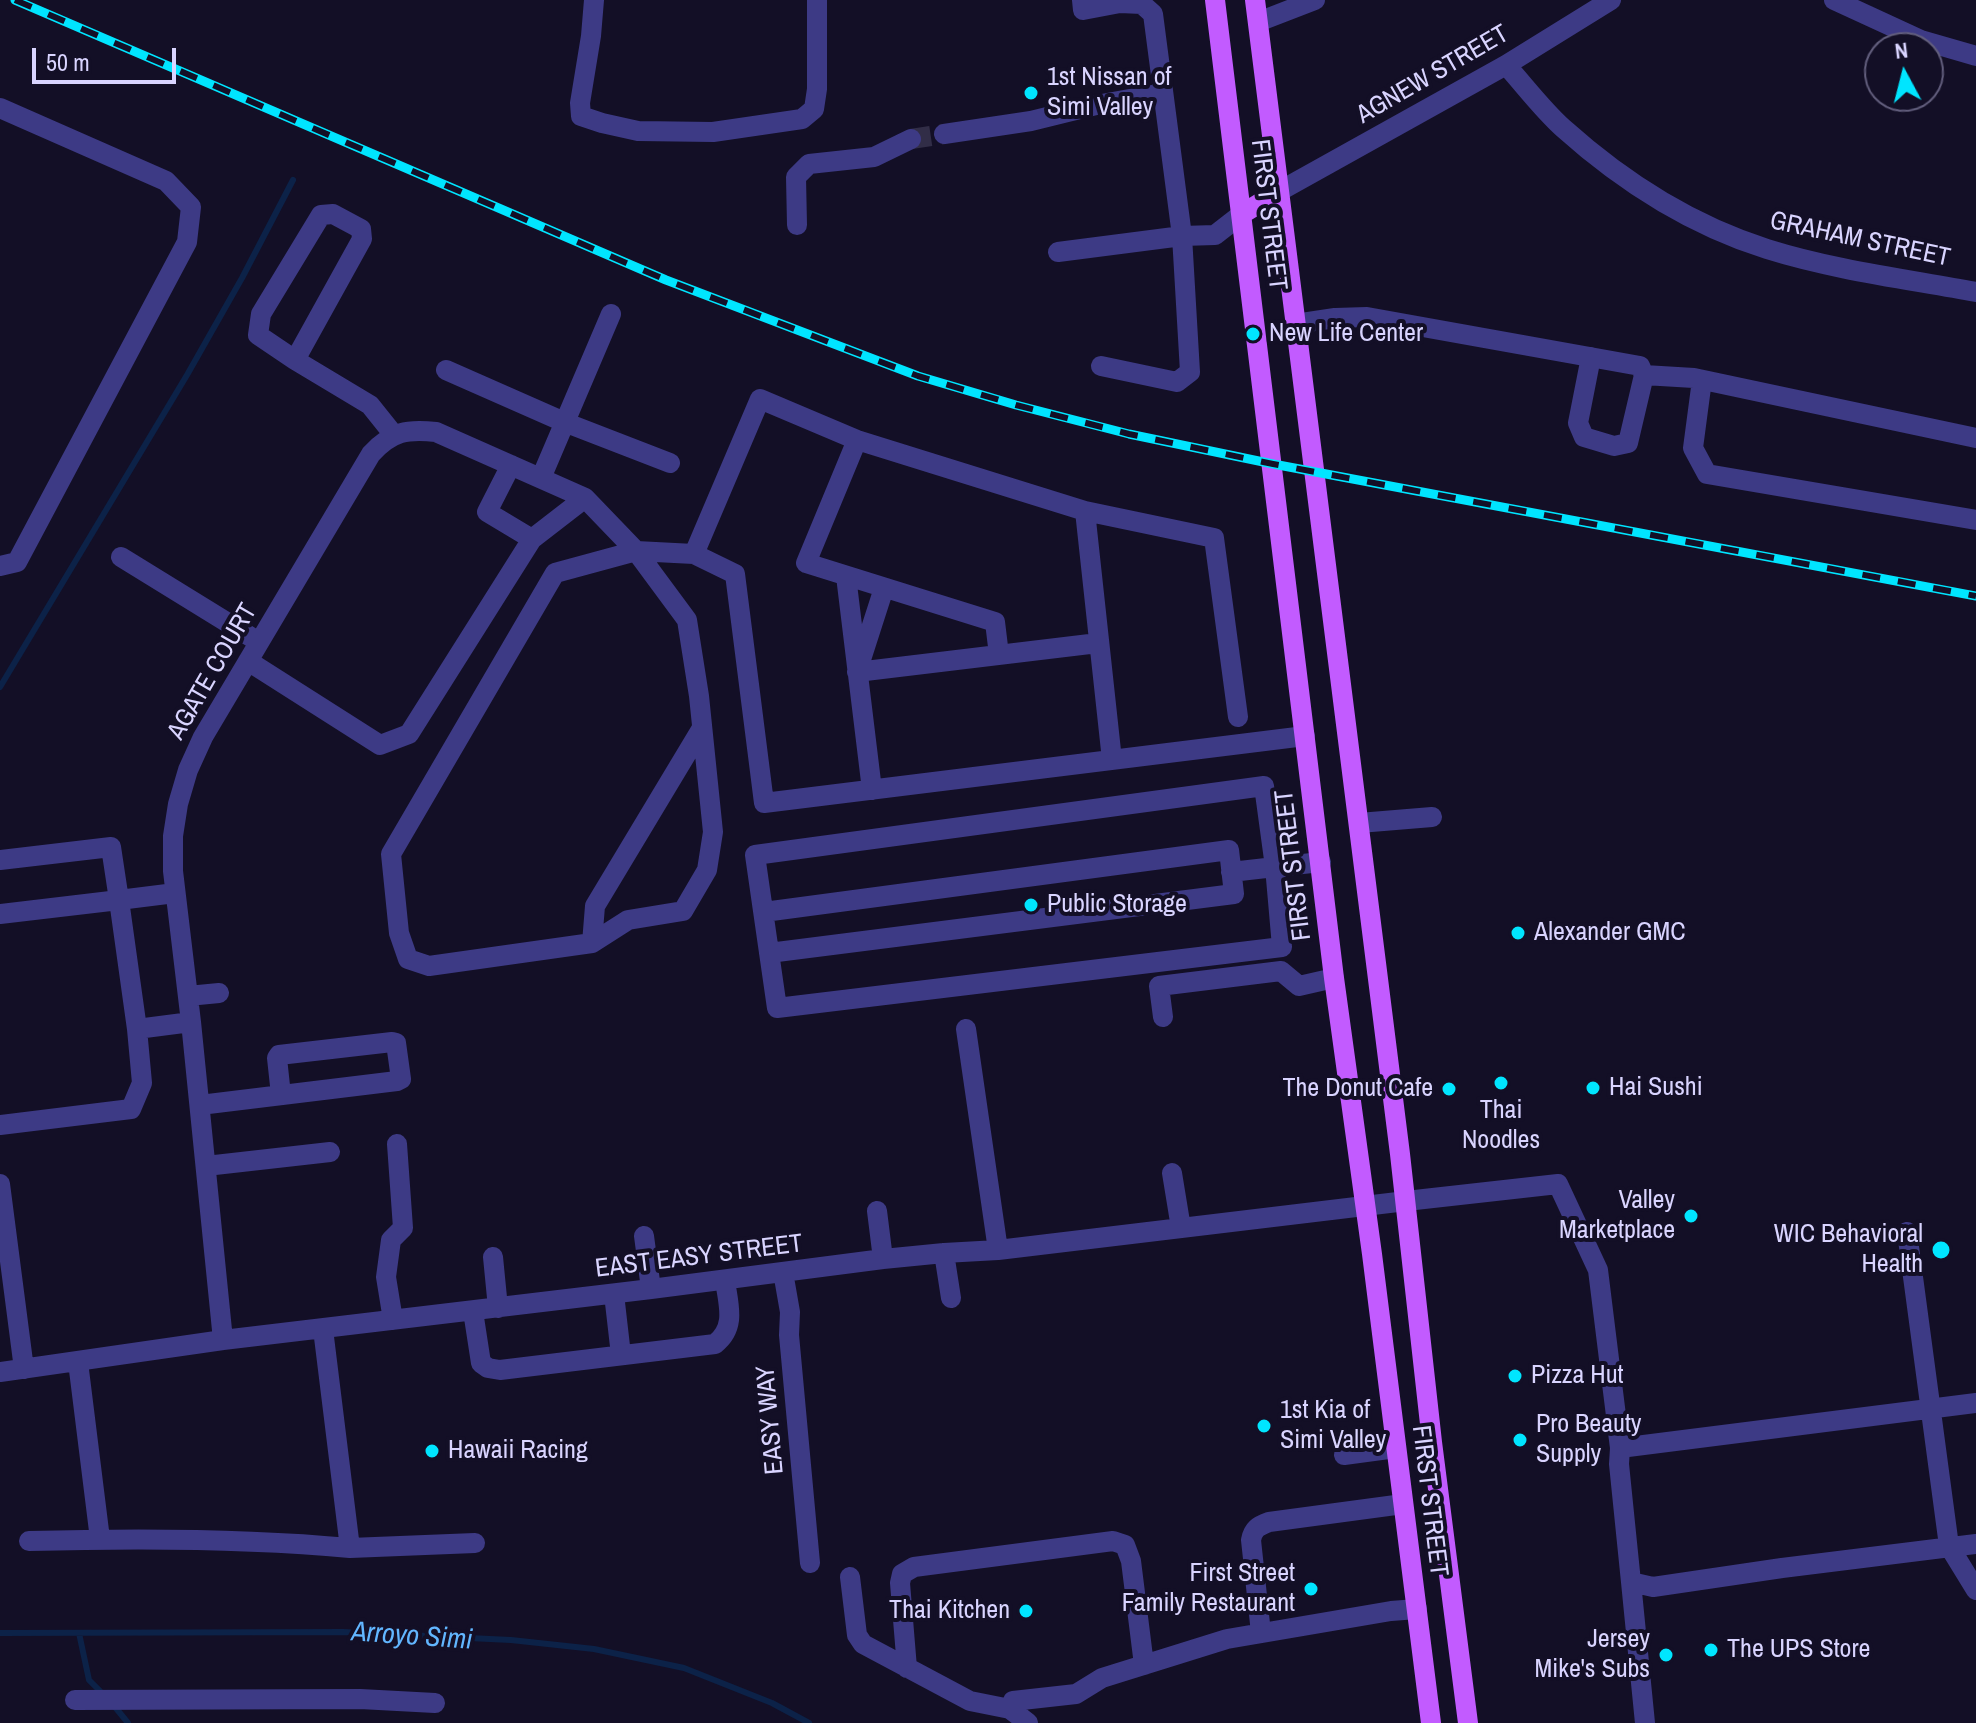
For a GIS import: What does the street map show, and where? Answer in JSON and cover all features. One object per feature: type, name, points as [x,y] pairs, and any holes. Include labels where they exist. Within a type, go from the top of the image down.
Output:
[{"type":"main road","name":"FIRST STREET","points":[[1215,0],[1334,978],[1431,1723]]},
{"type":"main road","name":"FIRST STREET","points":[[1255,0],[1406,1201],[1432,1442],[1468,1723]]},
{"type":"main road","points":[[1242,214],[1278,192]]},
{"type":"street","points":[[594,0],[580,103],[581,116],[638,131],[713,132],[802,119],[814,109],[817,89],[817,0]]},
{"type":"street","points":[[1082,0],[1083,10],[1120,3],[1142,4],[1153,14],[1182,236],[1190,372],[1177,382],[1101,366]]},
{"type":"street","points":[[1258,22],[1315,0]]},
{"type":"street","name":"AGNEW STREET","points":[[1278,192],[1506,65],[1611,0]]},
{"type":"street","points":[[1834,0],[1921,40],[1976,56]]},
{"type":"street","name":"GRAHAM STREET","points":[[1506,65],[1561,126],[1621,176],[1691,218],[1766,249],[1829,265],[1976,292]]},
{"type":"street","points":[[944,134],[1031,121],[1163,93]]},
{"type":"street","points":[[0,108],[166,181],[191,207],[187,242],[180,256],[17,562],[0,566]]},
{"type":"street","points":[[797,225],[796,177],[809,164],[874,157],[911,139]]},
{"type":"street","points":[[295,360],[362,239],[361,229],[333,214],[321,215],[261,314],[258,335],[295,360],[370,405],[394,435],[412,430],[436,432],[585,498],[636,551],[687,620],[713,832],[707,870],[683,911],[628,920],[592,943],[429,966],[408,959],[399,933],[391,854],[555,573],[636,551],[694,554],[735,574],[764,803],[1305,736]]},
{"type":"street","points":[[1058,252],[1182,236],[1215,235],[1242,214]]},
{"type":"street","points":[[541,478],[611,314]]},
{"type":"street","points":[[1295,324],[1367,317],[1591,357],[1640,366],[1644,375],[1628,443],[1614,446],[1584,437],[1578,423],[1591,357]]},
{"type":"street","points":[[446,370],[564,422],[670,463]]},
{"type":"street","points":[[1644,375],[1702,380],[1976,438]]},
{"type":"street","points":[[1702,380],[1693,448],[1707,474],[1976,520]]},
{"type":"street","points":[[694,554],[760,399],[857,440],[1085,511],[1214,538],[1238,717]]},
{"type":"street","name":"AGATE COURT","points":[[223,1340],[173,871],[173,836],[178,804],[188,770],[203,737],[371,454],[394,435]]},
{"type":"street","points":[[857,440],[806,563],[995,622],[999,655]]},
{"type":"street","points":[[511,465],[487,512],[532,539]]},
{"type":"street","points":[[248,661],[380,745],[409,734],[532,539],[585,498]]},
{"type":"street","points":[[1085,511],[1112,760]]},
{"type":"street","points":[[121,557],[259,642]]},
{"type":"street","points":[[846,576],[872,790]]},
{"type":"street","points":[[857,672],[884,588]]},
{"type":"street","points":[[857,672],[1098,643]]},
{"type":"street","points":[[592,943],[595,906],[702,728]]},
{"type":"street","points":[[1264,786],[1275,867],[1282,947],[777,1008],[755,855],[1264,786]]},
{"type":"street","points":[[1359,823],[1432,817]]},
{"type":"street","points":[[0,860],[111,847],[142,1083],[131,1109],[0,1125]]},
{"type":"street","points":[[764,912],[1229,850],[1234,894],[769,953]]},
{"type":"street","points":[[1231,872],[1321,862]]},
{"type":"street","points":[[0,914],[175,893]]},
{"type":"street","points":[[1163,1017],[1159,986],[1281,971],[1299,986],[1334,978]]},
{"type":"street","points":[[188,996],[219,993]]},
{"type":"street","points":[[137,1029],[191,1022]]},
{"type":"street","points":[[966,1029],[998,1250]]},
{"type":"street","points":[[200,1105],[397,1081],[401,1079],[396,1043],[279,1055],[281,1095]]},
{"type":"street","points":[[393,1320],[386,1277],[391,1240],[403,1228],[397,1144]]},
{"type":"street","points":[[206,1166],[330,1152]]},
{"type":"street","points":[[1172,1173],[1181,1228]]},
{"type":"street","points":[[0,1184],[24,1369]]},
{"type":"street","name":"EAST EASY STREET","points":[[0,1372],[223,1340],[883,1259],[998,1250],[1558,1184],[1598,1270],[1620,1448]]},
{"type":"street","points":[[877,1211],[883,1259]]},
{"type":"street","points":[[1907,1232],[1949,1546],[1976,1590]]},
{"type":"street","points":[[644,1236],[651,1289]]},
{"type":"street","points":[[944,1253],[951,1298]]},
{"type":"street","points":[[493,1257],[498,1308]]},
{"type":"street","name":"EASY WAY","points":[[783,1272],[790,1312],[789,1335],[810,1563]]},
{"type":"street","points":[[473,1311],[481,1363],[500,1370],[715,1344],[724,1337],[729,1327],[725,1280]]},
{"type":"street","points":[[614,1294],[621,1355]]},
{"type":"street","points":[[323,1329],[350,1548]]},
{"type":"street","points":[[78,1362],[100,1539]]},
{"type":"street","points":[[1645,1723],[1619,1464],[1620,1448],[1976,1403]]},
{"type":"street","points":[[1344,1455],[1396,1448]]},
{"type":"street","points":[[1261,1633],[1251,1540],[1252,1532],[1258,1526],[1403,1504]]},
{"type":"street","points":[[29,1541],[126,1538],[350,1548],[475,1543]]},
{"type":"street","points":[[907,1668],[900,1583],[902,1574],[914,1567],[1113,1541],[1125,1545],[1131,1561],[1144,1665]]},
{"type":"street","points":[[1631,1582],[1653,1587],[1976,1544]]},
{"type":"street","points":[[850,1577],[857,1635],[863,1644],[970,1701],[1010,1709],[1028,1723]]},
{"type":"street","points":[[1010,1709],[1013,1701],[1076,1694],[1102,1678],[1227,1639],[1417,1609]]},
{"type":"street","points":[[75,1700],[360,1699],[435,1703]]},
{"type":"waterway","points":[[0,687],[187,375],[293,180]]},
{"type":"waterway","name":"Arroyo Simi","points":[[0,1633],[343,1632],[511,1640],[594,1649],[684,1668],[772,1703],[809,1723]]},
{"type":"waterway","points":[[79,1633],[89,1680],[100,1691]]},
{"type":"waterway","points":[[115,1707],[128,1723]]},
{"type":"tunnel","points":[[911,139],[944,134]]},
{"type":"railway","points":[[15,0],[666,280],[918,376],[1129,434],[1273,464],[1976,596]]},
{"type":"place","name":"1st Nissan of Simi Valley","points":[[1031,93]]},
{"type":"place","name":"New Life Center","points":[[1253,334]]},
{"type":"place","name":"Public Storage","points":[[1031,905]]},
{"type":"place","name":"Alexander GMC","points":[[1518,933]]},
{"type":"place","name":"Thai Noodles","points":[[1501,1083]]},
{"type":"place","name":"Hai Sushi","points":[[1593,1088]]},
{"type":"place","name":"The Donut Cafe","points":[[1449,1089]]},
{"type":"place","name":"Valley Marketplace","points":[[1691,1216]]},
{"type":"place","name":"WIC Behavioral Health","points":[[1941,1250]]},
{"type":"place","name":"Pizza Hut","points":[[1515,1376]]},
{"type":"place","name":"1st Kia of Simi Valley","points":[[1264,1426]]},
{"type":"place","name":"Pro Beauty Supply","points":[[1520,1440]]},
{"type":"place","name":"Hawaii Racing","points":[[432,1451]]},
{"type":"place","name":"First Street Family Restaurant","points":[[1311,1589]]},
{"type":"place","name":"Thai Kitchen","points":[[1026,1611]]},
{"type":"place","name":"The UPS Store","points":[[1711,1650]]},
{"type":"place","name":"Jersey Mike's Subs","points":[[1666,1655]]}]
